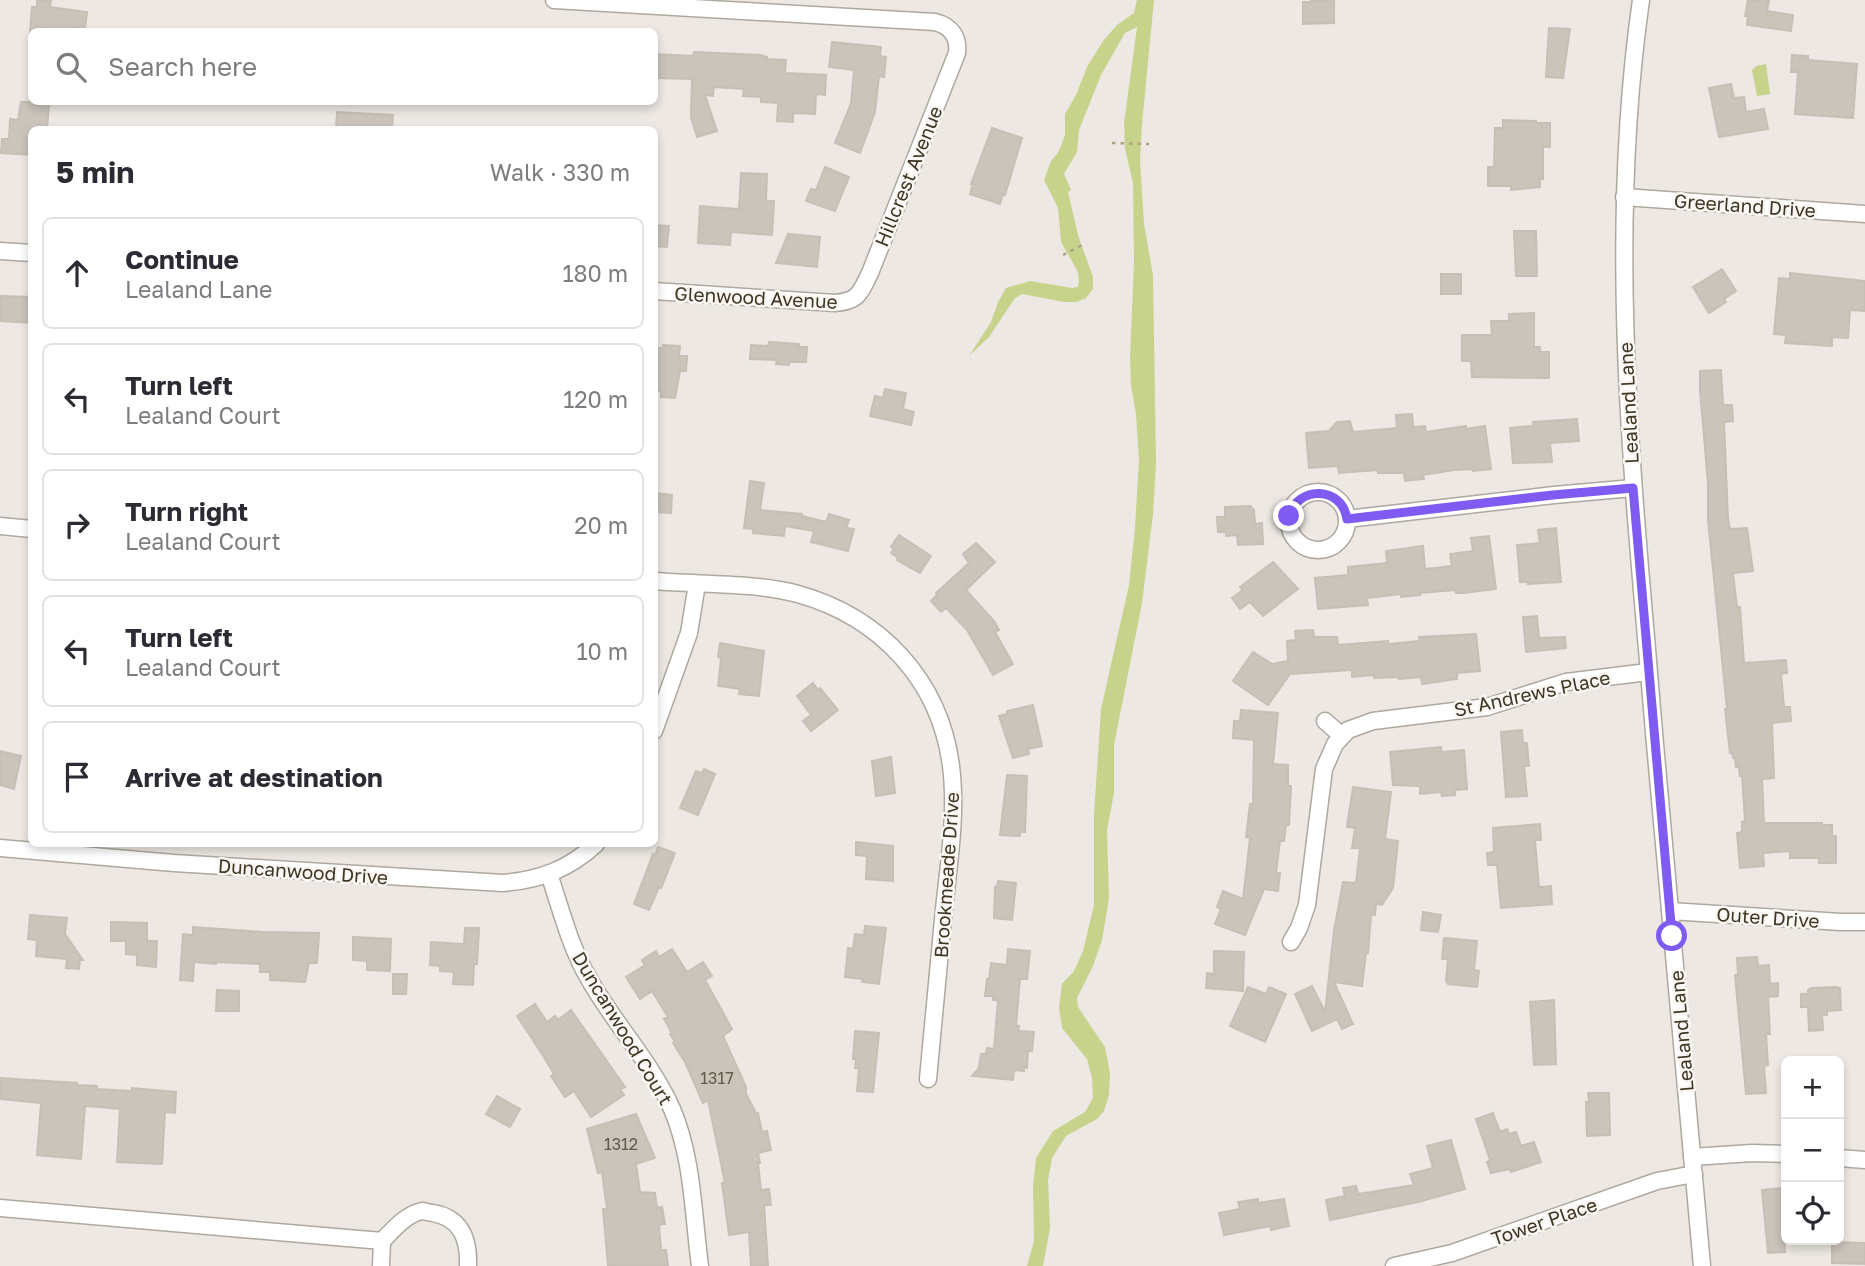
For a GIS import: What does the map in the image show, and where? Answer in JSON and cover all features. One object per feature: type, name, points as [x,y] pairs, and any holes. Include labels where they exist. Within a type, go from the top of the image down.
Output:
[{"type":"street","name":"Hillcrest Avenue","points":[[554,0],[935,22],[949,27],[956,38],[957,53],[870,273],[856,297]]},
{"type":"street","name":"Lealand Lane","points":[[1641,0],[1624,197],[1626,376],[1648,672],[1702,1266]]},
{"type":"street","name":"Greerland Drive","points":[[1624,197],[1865,214]]},
{"type":"street","points":[[0,251],[28,253]]},
{"type":"street","name":"Glenwood Avenue","points":[[658,291],[835,303],[847,302],[856,297]]},
{"type":"street","points":[[1347,519],[1633,488]]},
{"type":"street","points":[[0,526],[28,528]]},
{"type":"street","name":"Brookmeade Drive","points":[[658,581],[790,592],[835,610],[867,626],[901,654],[931,698],[948,745],[953,786],[950,857],[928,1079]]},
{"type":"street","points":[[658,720],[689,633],[698,584]]},
{"type":"street","name":"St Andrews Place","points":[[1342,736],[1355,726],[1373,722],[1487,707],[1566,682],[1648,672]]},
{"type":"street","points":[[1291,942],[1299,928],[1308,900],[1324,769],[1335,744],[1342,736],[1325,721]]},
{"type":"street","name":"Duncanwood Drive","points":[[0,848],[108,859],[457,882],[516,882],[549,874],[572,864],[592,847]]},
{"type":"street","name":"Duncanwood Court","points":[[549,874],[575,952],[588,978],[659,1085],[676,1120],[686,1156],[700,1266]]},
{"type":"street","name":"Outer Drive","points":[[1670,911],[1865,922]]},
{"type":"street","points":[[1692,1157],[1781,1154]]},
{"type":"street","points":[[1844,1158],[1865,1160]]},
{"type":"street","name":"Tower Place","points":[[1394,1266],[1451,1259],[1657,1181],[1693,1174]]},
{"type":"street","points":[[0,1208],[382,1241]]},
{"type":"street","points":[[381,1266],[382,1241],[403,1221],[421,1211],[439,1214],[455,1222],[465,1234],[468,1266]]},
{"type":"path","points":[[1112,143],[1149,144]]},
{"type":"path","points":[[1063,255],[1084,244]]},
{"type":"shaded area","points":[[1137,0],[1154,0],[1140,160],[1144,224],[1153,275],[1156,463],[1153,514],[1142,603],[1114,745],[1114,793],[1107,830],[1109,898],[1102,940],[1077,998],[1078,1007],[1105,1047],[1110,1073],[1109,1095],[1104,1111],[1097,1119],[1066,1136],[1052,1158],[1048,1180],[1050,1228],[1043,1266],[1027,1266],[1034,1241],[1033,1186],[1036,1158],[1053,1131],[1085,1112],[1093,1098],[1087,1059],[1062,1028],[1059,1007],[1062,984],[1074,971],[1083,951],[1094,905],[1094,815],[1101,709],[1129,585],[1135,528],[1139,460],[1130,357],[1134,262],[1133,183],[1125,149],[1124,123],[1137,27],[1125,33],[1101,75],[1079,130],[1077,152],[1064,174],[1071,190],[1068,192],[1078,235],[1093,277],[1093,289],[1086,298],[1077,302],[1022,294],[1015,298],[989,337],[969,356],[991,322],[1006,288],[1030,281],[1078,287],[1078,272],[1061,242],[1058,208],[1044,180],[1065,135],[1065,114],[1087,67],[1103,41],[1117,25],[1134,13]]},
{"type":"shaded area","points":[[1766,64],[1770,94],[1757,96],[1752,70],[1756,66]]},
{"type":"building","points":[[37,0],[51,1],[50,7],[87,12],[85,28],[30,28],[32,7],[37,7]]},
{"type":"building","points":[[1334,0],[1334,23],[1303,24],[1303,2]]},
{"type":"building","points":[[1748,0],[1769,0],[1767,11],[1793,15],[1791,31],[1747,25],[1748,16],[1745,16]]},
{"type":"building","points":[[1549,28],[1570,29],[1563,78],[1546,77]]},
{"type":"building","points":[[832,42],[881,47],[880,56],[886,57],[884,77],[879,76],[875,112],[860,153],[835,143],[851,103],[854,70],[829,67]]},
{"type":"building","points":[[694,52],[760,55],[767,57],[766,59],[786,60],[785,73],[826,75],[825,95],[816,94],[815,114],[793,113],[793,122],[777,121],[778,103],[761,102],[761,97],[743,96],[744,89],[714,87],[713,96],[705,95],[717,131],[697,137],[691,117],[692,79],[658,78],[658,54],[693,56]]},
{"type":"building","points":[[1792,55],[1808,56],[1808,60],[1857,64],[1853,118],[1795,114],[1798,72],[1791,72]]},
{"type":"building","points":[[1731,84],[1734,98],[1744,97],[1746,112],[1764,109],[1768,129],[1719,137],[1709,88]]},
{"type":"building","points":[[21,102],[28,102],[28,105],[49,105],[47,126],[28,126],[28,155],[1,153],[2,139],[9,139],[10,119],[18,120]]},
{"type":"building","points":[[337,112],[393,115],[392,126],[336,126]]},
{"type":"building","points":[[1503,120],[1550,123],[1550,147],[1543,147],[1543,179],[1540,179],[1540,187],[1511,190],[1511,186],[1488,186],[1488,167],[1494,167],[1495,128],[1503,128]]},
{"type":"building","points":[[992,128],[1022,138],[1000,204],[970,194],[971,184]]},
{"type":"building","points":[[825,167],[849,177],[835,211],[806,201],[811,189],[816,190]]},
{"type":"building","points":[[741,173],[767,174],[766,201],[774,201],[772,235],[731,232],[730,245],[698,243],[700,206],[739,209]]},
{"type":"building","points":[[658,225],[669,226],[667,247],[658,246]]},
{"type":"building","points":[[1514,231],[1536,231],[1537,276],[1516,276]]},
{"type":"building","points":[[788,234],[820,237],[817,267],[776,263]]},
{"type":"building","points":[[1722,269],[1736,291],[1724,299],[1726,302],[1709,313],[1693,287]]},
{"type":"building","points":[[1790,273],[1865,281],[1865,311],[1850,310],[1848,338],[1832,337],[1832,346],[1785,343],[1786,335],[1774,334],[1779,278],[1790,279]]},
{"type":"building","points":[[1441,274],[1461,274],[1461,294],[1441,294]]},
{"type":"building","points":[[1,296],[28,297],[28,323],[0,321]]},
{"type":"building","points":[[1534,313],[1534,347],[1540,347],[1540,352],[1549,352],[1549,378],[1472,377],[1471,361],[1462,361],[1462,335],[1492,335],[1491,321],[1509,321],[1509,314]]},
{"type":"building","points":[[769,342],[807,347],[806,362],[789,362],[789,365],[776,364],[777,360],[750,359],[751,345],[768,346]]},
{"type":"building","points":[[663,345],[680,346],[679,356],[687,356],[686,371],[680,371],[675,398],[661,397],[661,391],[658,391],[658,348],[663,348]]},
{"type":"building","points":[[1721,370],[1723,405],[1732,405],[1733,421],[1724,422],[1728,518],[1730,529],[1747,528],[1753,571],[1733,573],[1737,607],[1740,607],[1744,663],[1786,660],[1787,673],[1781,674],[1784,707],[1790,707],[1791,721],[1772,723],[1774,778],[1762,779],[1764,823],[1832,825],[1832,836],[1836,836],[1836,863],[1819,863],[1819,858],[1790,858],[1790,851],[1763,853],[1764,866],[1740,868],[1737,833],[1742,832],[1742,822],[1745,821],[1742,776],[1739,767],[1736,767],[1735,758],[1730,753],[1725,709],[1708,520],[1708,484],[1700,390],[1700,371]]},
{"type":"building","points":[[885,389],[906,393],[903,409],[914,412],[911,425],[870,416],[875,396],[883,398]]},
{"type":"building","points":[[1412,414],[1413,427],[1425,426],[1426,432],[1485,426],[1491,469],[1454,470],[1423,475],[1424,479],[1405,481],[1404,473],[1378,473],[1378,470],[1339,473],[1338,466],[1309,468],[1306,433],[1329,431],[1337,422],[1350,421],[1353,432],[1397,428],[1396,415]]},
{"type":"building","points":[[1577,419],[1579,441],[1550,443],[1552,462],[1513,463],[1510,428],[1533,426],[1533,422]]},
{"type":"building","points":[[750,481],[764,483],[760,510],[802,514],[826,522],[829,514],[849,520],[846,528],[854,529],[848,551],[811,542],[814,531],[785,526],[784,536],[753,533],[753,529],[744,528]]},
{"type":"building","points":[[658,493],[672,495],[671,513],[658,512]]},
{"type":"building","points":[[1250,506],[1254,510],[1255,524],[1262,523],[1263,544],[1238,545],[1237,535],[1226,536],[1226,532],[1218,532],[1217,517],[1225,517],[1225,507]]},
{"type":"building","points":[[1556,528],[1561,582],[1520,582],[1517,545],[1540,543],[1538,530]]},
{"type":"building","points":[[899,535],[931,556],[920,573],[897,560],[891,553],[894,549],[891,547]]},
{"type":"building","points":[[1489,536],[1496,589],[1464,593],[1456,593],[1455,590],[1401,597],[1401,594],[1367,598],[1368,605],[1318,609],[1315,578],[1348,575],[1348,567],[1387,563],[1386,551],[1423,546],[1425,569],[1452,566],[1450,554],[1473,551],[1471,538]]},
{"type":"building","points":[[976,543],[995,562],[966,590],[994,621],[999,630],[995,632],[1013,664],[993,675],[967,630],[946,608],[941,612],[931,601],[936,593],[969,563],[963,554]]},
{"type":"building","points":[[1273,562],[1298,589],[1263,616],[1250,602],[1240,609],[1232,598],[1243,590],[1240,587]]},
{"type":"building","points":[[1537,616],[1539,638],[1565,637],[1566,648],[1526,652],[1523,617]]},
{"type":"building","points":[[1313,630],[1314,637],[1337,637],[1338,645],[1388,641],[1388,644],[1420,641],[1419,637],[1476,634],[1480,671],[1457,673],[1457,679],[1422,684],[1421,677],[1352,677],[1352,670],[1290,674],[1268,705],[1233,681],[1253,652],[1272,664],[1288,661],[1287,641],[1296,640],[1295,631]]},
{"type":"building","points":[[720,643],[764,651],[759,696],[739,694],[740,689],[718,686]]},
{"type":"building","points":[[813,683],[838,710],[811,731],[803,721],[811,715],[797,696]]},
{"type":"building","points":[[1033,705],[1042,746],[1028,749],[1029,754],[1013,758],[999,716],[1007,714],[1007,711]]},
{"type":"building","points":[[1241,710],[1278,713],[1273,764],[1288,765],[1288,786],[1291,786],[1289,825],[1286,825],[1284,841],[1280,841],[1276,873],[1280,873],[1278,891],[1264,889],[1245,935],[1215,924],[1221,909],[1217,907],[1223,891],[1243,899],[1250,838],[1246,837],[1250,804],[1253,804],[1254,740],[1233,738],[1234,721],[1240,721]]},
{"type":"building","points":[[1522,730],[1523,743],[1527,743],[1529,766],[1524,766],[1527,796],[1506,797],[1501,732]]},
{"type":"building","points":[[1441,747],[1441,752],[1464,750],[1467,789],[1455,790],[1455,795],[1442,796],[1441,792],[1420,794],[1420,786],[1393,785],[1390,752]]},
{"type":"building","points":[[0,751],[21,756],[14,789],[0,785]]},
{"type":"building","points":[[891,757],[895,793],[876,796],[872,761]]},
{"type":"building","points":[[704,769],[715,774],[698,815],[680,808],[696,771],[702,773]]},
{"type":"building","points":[[1007,775],[1027,776],[1025,832],[1020,832],[1020,836],[1000,835]]},
{"type":"building","points":[[1353,787],[1391,792],[1385,839],[1398,841],[1393,888],[1382,905],[1376,904],[1375,915],[1371,915],[1362,986],[1334,982],[1353,1024],[1342,1029],[1337,1019],[1312,1031],[1295,994],[1312,986],[1325,1012],[1334,931],[1343,882],[1356,883],[1360,848],[1352,848],[1355,828],[1347,827]]},
{"type":"building","points":[[1540,824],[1541,840],[1535,840],[1539,887],[1551,886],[1552,904],[1501,908],[1497,865],[1488,865],[1487,853],[1494,852],[1493,828]]},
{"type":"building","points":[[856,842],[893,846],[893,881],[866,879],[867,856],[856,855]]},
{"type":"building","points":[[658,847],[675,853],[649,910],[634,904]]},
{"type":"building","points":[[998,881],[1016,883],[1012,920],[994,918],[995,887]]},
{"type":"building","points":[[1423,912],[1441,915],[1438,932],[1421,930]]},
{"type":"building","points":[[30,915],[67,918],[65,934],[83,960],[80,960],[79,969],[66,968],[67,959],[36,956],[37,940],[28,939]]},
{"type":"building","points":[[111,922],[147,923],[147,941],[157,941],[156,967],[137,965],[137,955],[126,954],[126,941],[111,941]]},
{"type":"building","points":[[865,926],[886,928],[879,984],[845,977],[848,948],[853,949],[855,934],[864,935]]},
{"type":"building","points":[[193,927],[319,933],[317,963],[309,963],[305,982],[270,980],[270,972],[260,972],[260,964],[216,962],[194,962],[193,981],[180,980],[183,934],[193,935]]},
{"type":"building","points":[[465,928],[479,928],[473,985],[453,984],[454,972],[440,971],[440,966],[430,965],[431,942],[464,944]]},
{"type":"building","points":[[353,937],[391,939],[390,971],[367,970],[367,961],[353,960]]},
{"type":"building","points":[[1444,938],[1477,941],[1474,970],[1479,971],[1477,987],[1448,984],[1448,959],[1442,959]]},
{"type":"building","points":[[672,949],[687,972],[703,962],[712,976],[705,980],[732,1029],[723,1036],[746,1087],[746,1094],[758,1113],[762,1132],[767,1131],[771,1150],[758,1153],[758,1163],[761,1190],[769,1189],[771,1205],[764,1205],[768,1266],[751,1266],[749,1232],[729,1235],[722,1183],[725,1183],[708,1100],[703,1103],[685,1062],[673,1043],[672,1033],[664,1019],[668,1017],[652,991],[640,999],[626,977],[645,965],[642,960],[656,951],[659,957]]},
{"type":"building","points":[[1008,949],[1030,951],[1027,979],[1020,979],[1016,1026],[1019,1026],[1018,1031],[1034,1032],[1032,1051],[1028,1051],[1027,1068],[1024,1067],[1024,1071],[1014,1070],[1013,1080],[972,1076],[979,1068],[981,1054],[986,1054],[987,1048],[994,1049],[998,1000],[993,1000],[993,996],[985,996],[987,979],[991,963],[1007,965]]},
{"type":"building","points":[[1214,951],[1244,952],[1243,991],[1206,988],[1207,973],[1214,974]]},
{"type":"building","points":[[1757,957],[1758,966],[1769,965],[1770,984],[1778,983],[1778,996],[1768,997],[1770,1034],[1766,1034],[1766,1093],[1746,1094],[1735,975],[1738,975],[1737,958]]},
{"type":"building","points":[[393,974],[407,974],[406,994],[393,994]]},
{"type":"building","points":[[1248,987],[1266,994],[1269,987],[1286,994],[1265,1042],[1230,1026]]},
{"type":"building","points":[[1811,988],[1840,988],[1841,1010],[1827,1011],[1827,1015],[1822,1015],[1823,1030],[1809,1031],[1808,1007],[1801,1007],[1801,994],[1808,994]]},
{"type":"building","points":[[217,990],[239,991],[239,1011],[216,1011]]},
{"type":"building","points":[[1554,1000],[1556,1064],[1534,1065],[1530,1002]]},
{"type":"building","points":[[535,1004],[547,1022],[555,1016],[558,1020],[571,1010],[625,1087],[620,1089],[624,1095],[591,1117],[574,1091],[565,1097],[551,1076],[554,1074],[517,1016]]},
{"type":"building","points":[[855,1031],[879,1033],[873,1092],[857,1091],[859,1068],[855,1068],[856,1059],[853,1059]]},
{"type":"building","points":[[0,1078],[77,1083],[97,1086],[97,1089],[132,1091],[132,1088],[176,1092],[175,1113],[165,1112],[162,1164],[117,1162],[120,1109],[99,1107],[85,1106],[81,1159],[37,1155],[41,1103],[0,1099]]},
{"type":"building","points":[[1588,1093],[1609,1093],[1610,1135],[1587,1136]]},
{"type":"building","points":[[497,1096],[520,1109],[510,1127],[486,1114]]},
{"type":"building","points":[[1493,1113],[1500,1132],[1507,1129],[1509,1134],[1516,1132],[1521,1146],[1534,1142],[1541,1162],[1511,1172],[1510,1169],[1491,1173],[1487,1162],[1490,1160],[1476,1119]]},
{"type":"building","points":[[636,1114],[655,1158],[636,1164],[640,1192],[655,1193],[657,1208],[662,1207],[665,1224],[659,1225],[661,1250],[666,1250],[668,1266],[608,1266],[603,1209],[607,1209],[602,1172],[598,1173],[587,1129]]},
{"type":"building","points":[[1451,1140],[1465,1189],[1418,1202],[1330,1220],[1326,1200],[1345,1196],[1343,1188],[1356,1186],[1358,1194],[1414,1185],[1410,1174],[1433,1168],[1427,1146]]},
{"type":"building","points":[[1781,1188],[1781,1245],[1785,1245],[1785,1252],[1768,1253],[1762,1190]]},
{"type":"building","points":[[1258,1199],[1258,1203],[1284,1199],[1289,1226],[1271,1230],[1270,1226],[1224,1235],[1219,1213],[1240,1209],[1238,1202]]},
{"type":"building","points":[[1865,1243],[1865,1264],[1832,1263],[1832,1245]]},
{"type":"route","points":[[1289,516],[1298,500],[1314,492],[1326,493],[1335,498],[1344,508],[1347,519],[1633,488],[1672,936]]}]
